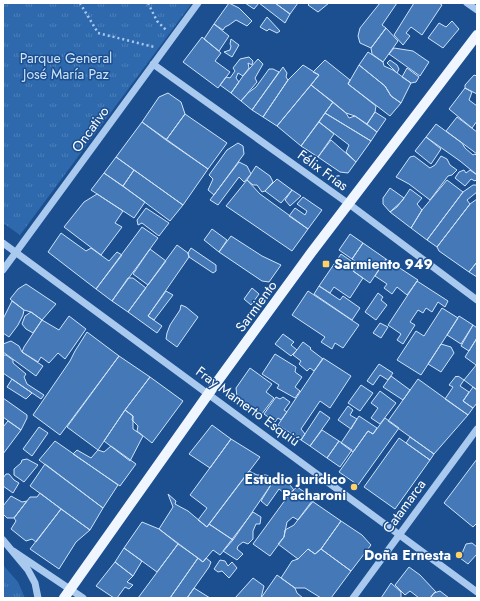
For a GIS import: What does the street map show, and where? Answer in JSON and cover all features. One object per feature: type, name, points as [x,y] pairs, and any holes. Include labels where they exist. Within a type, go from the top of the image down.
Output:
[{"type":"main road","name":"Sarmiento","points":[[64,598],[209,394],[349,204],[477,35]]},
{"type":"street","name":"Oncativo","points":[[3,270],[198,3]]},
{"type":"street","points":[[467,3],[477,10]]},
{"type":"street","name":"Félix Frías","points":[[153,64],[349,204],[477,300]]},
{"type":"street","name":"Fray Mamerto Esquiú","points":[[3,243],[477,592]]},
{"type":"street","name":"Catamarca","points":[[353,598],[477,429]]},
{"type":"street","points":[[3,540],[28,570],[35,583],[38,598]]},
{"type":"street","points":[[13,551],[83,598]]},
{"type":"path","points":[[80,3],[98,33],[164,49]]},
{"type":"path","points":[[148,3],[157,21],[174,36]]},
{"type":"green space","name":"Parque General José María Paz","points":[[3,3],[192,3],[20,235],[3,223]]},
{"type":"green space","points":[[3,565],[18,582],[25,598],[3,598]]},
{"type":"building","points":[[229,3],[239,8],[252,21],[247,26],[236,20],[223,30],[214,24]]},
{"type":"building","points":[[245,3],[259,3],[254,9]]},
{"type":"building","points":[[259,3],[275,3],[290,14],[285,23]]},
{"type":"building","points":[[275,3],[298,3],[290,14]]},
{"type":"building","points":[[310,3],[329,3],[318,12],[308,5]]},
{"type":"building","points":[[380,3],[397,3],[382,25],[386,28],[371,48],[360,43],[358,36],[360,28]]},
{"type":"building","points":[[414,3],[439,3],[442,5],[422,35],[411,27],[406,33],[410,36],[403,45],[394,35]]},
{"type":"building","points":[[267,17],[280,31],[277,33],[269,29],[267,31],[260,27]]},
{"type":"building","points":[[452,21],[459,29],[443,48],[428,38],[439,23],[446,27]]},
{"type":"building","points":[[214,24],[229,36],[219,51],[204,39]]},
{"type":"building","points":[[386,28],[398,41],[383,62],[372,54],[371,48]]},
{"type":"building","points":[[202,37],[221,53],[215,61],[230,72],[218,88],[183,62]]},
{"type":"building","points":[[231,39],[239,45],[232,57],[224,52],[230,50]]},
{"type":"building","points":[[394,48],[413,51],[429,62],[420,76],[389,54]]},
{"type":"building","points":[[368,52],[383,62],[384,66],[393,70],[411,83],[401,103],[391,96],[385,86],[359,65]]},
{"type":"building","points":[[249,57],[253,61],[252,65],[248,63],[249,68],[243,76],[238,73],[236,78],[239,82],[231,93],[220,85],[226,77],[230,78],[235,71],[233,68],[240,59]]},
{"type":"building","points":[[258,59],[263,64],[255,78],[257,82],[241,101],[231,93]]},
{"type":"building","points":[[325,60],[350,80],[348,84],[376,106],[375,112],[367,124],[355,116],[346,113],[311,85],[319,75],[313,72]]},
{"type":"building","points":[[390,60],[397,65],[399,69],[397,73],[387,63]]},
{"type":"building","points":[[303,65],[319,75],[277,126],[263,117],[288,80]]},
{"type":"building","points":[[359,65],[385,86],[391,96],[401,103],[390,116],[348,84]]},
{"type":"building","points":[[283,67],[287,73],[286,77],[288,80],[263,117],[252,110]]},
{"type":"building","points":[[407,68],[419,77],[416,82],[411,83],[402,77]]},
{"type":"building","points":[[269,69],[279,72],[252,110],[241,101],[256,87]]},
{"type":"building","points":[[474,75],[477,76],[477,94],[465,88],[465,85]]},
{"type":"building","points":[[311,85],[333,102],[301,146],[277,126]]},
{"type":"building","points":[[465,88],[472,92],[469,100],[477,106],[477,121],[472,128],[449,109]]},
{"type":"building","points":[[168,93],[181,102],[185,114],[166,140],[142,122],[159,97]]},
{"type":"building","points":[[333,102],[346,113],[349,118],[355,116],[377,132],[371,141],[325,113]]},
{"type":"building","points":[[375,112],[386,119],[377,132],[367,124]]},
{"type":"building","points":[[325,113],[371,141],[356,162],[346,152],[349,145],[319,122]]},
{"type":"building","points":[[185,114],[227,143],[208,169],[166,140]]},
{"type":"building","points":[[457,117],[477,132],[477,154],[446,131]]},
{"type":"building","points":[[142,122],[208,169],[183,205],[116,157]]},
{"type":"building","points":[[319,122],[334,134],[318,157],[301,146]]},
{"type":"building","points":[[436,124],[462,143],[473,155],[475,154],[477,156],[476,174],[426,137]]},
{"type":"building","points":[[426,137],[441,149],[431,164],[415,151]]},
{"type":"building","points":[[331,140],[356,162],[348,173],[340,172],[318,157]]},
{"type":"building","points":[[238,143],[243,146],[244,154],[214,195],[208,190],[213,179],[209,175],[227,150]]},
{"type":"building","points":[[414,156],[430,168],[435,165],[441,156],[447,159],[450,165],[457,170],[452,175],[448,176],[430,200],[409,184],[396,177],[410,157]]},
{"type":"building","points":[[116,157],[134,170],[123,186],[104,173]]},
{"type":"building","points":[[239,162],[247,166],[251,174],[244,182],[239,177],[218,205],[210,200]]},
{"type":"building","points":[[256,166],[270,176],[273,182],[265,191],[262,192],[257,185],[253,185],[247,180]]},
{"type":"building","points":[[134,170],[183,205],[170,221],[123,186]]},
{"type":"building","points":[[464,170],[466,173],[470,170],[477,175],[477,179],[475,181],[471,179],[465,186],[455,178],[459,172]]},
{"type":"building","points":[[104,173],[145,202],[134,218],[91,190]]},
{"type":"building","points":[[277,179],[292,190],[281,203],[265,191]]},
{"type":"building","points":[[247,180],[260,194],[308,229],[292,251],[226,206]]},
{"type":"building","points":[[447,180],[463,192],[427,240],[411,228],[422,210]]},
{"type":"building","points":[[473,185],[477,185],[477,192],[467,200],[470,204],[437,247],[427,240],[463,192]]},
{"type":"building","points":[[390,188],[404,198],[397,207],[390,212],[383,204],[383,198]]},
{"type":"building","points":[[410,189],[422,198],[417,204],[422,210],[411,228],[390,212],[402,201]]},
{"type":"building","points":[[292,190],[301,196],[290,206],[285,200]]},
{"type":"building","points":[[97,194],[123,211],[115,223],[122,227],[101,255],[64,227],[84,202]]},
{"type":"building","points":[[303,197],[322,210],[308,229],[289,216],[295,208],[305,215],[307,211],[297,204]]},
{"type":"building","points":[[477,199],[477,262],[469,272],[439,251],[437,247],[470,204]]},
{"type":"building","points":[[146,208],[169,223],[159,236],[142,223],[138,225],[137,220]]},
{"type":"building","points":[[142,227],[158,238],[112,301],[96,289]]},
{"type":"building","points":[[212,229],[227,240],[219,252],[204,240]]},
{"type":"building","points":[[61,233],[86,251],[91,248],[109,261],[117,252],[122,255],[96,289],[48,252]]},
{"type":"building","points":[[350,234],[363,243],[352,259],[339,250]]},
{"type":"building","points":[[231,236],[262,256],[281,265],[269,282],[262,281],[219,252]]},
{"type":"building","points":[[363,243],[386,259],[370,283],[353,271],[358,263],[352,259]]},
{"type":"building","points":[[177,245],[188,253],[189,257],[148,316],[162,326],[157,333],[128,312]]},
{"type":"building","points":[[191,248],[216,265],[216,271],[213,273],[189,257],[188,253]]},
{"type":"building","points":[[150,249],[166,261],[148,285],[133,274]]},
{"type":"building","points":[[341,254],[357,265],[353,271],[363,278],[350,298],[334,287],[330,293],[319,286]]},
{"type":"building","points":[[386,259],[418,280],[407,295],[397,287],[392,294],[384,288],[387,284],[375,276]]},
{"type":"building","points":[[477,262],[477,277],[469,272]]},
{"type":"building","points":[[128,278],[133,278],[146,288],[128,312],[112,301]]},
{"type":"building","points":[[417,281],[448,301],[445,307],[438,302],[432,312],[426,308],[423,313],[418,310],[410,322],[415,325],[403,344],[397,340],[401,334],[388,325]]},
{"type":"building","points":[[26,284],[56,304],[42,320],[31,312],[24,310],[10,299],[18,289]]},
{"type":"building","points":[[319,286],[340,300],[343,296],[360,308],[352,320],[314,294]]},
{"type":"building","points":[[252,288],[259,294],[251,305],[244,299]]},
{"type":"building","points":[[166,291],[173,295],[154,320],[148,316]]},
{"type":"building","points":[[308,291],[359,325],[343,348],[335,343],[332,349],[321,342],[325,337],[292,315]]},
{"type":"building","points":[[378,293],[383,297],[381,300],[387,305],[376,320],[365,312]]},
{"type":"building","points":[[12,301],[24,310],[18,325],[9,337],[3,333],[3,319]]},
{"type":"building","points":[[181,305],[186,307],[198,317],[177,347],[166,339],[170,325],[180,310]]},
{"type":"building","points":[[442,308],[458,318],[421,375],[397,360],[416,331],[424,336]]},
{"type":"building","points":[[31,312],[42,320],[33,333],[26,329],[22,324],[25,316]]},
{"type":"building","points":[[69,316],[86,329],[65,359],[58,353],[49,363],[41,357],[38,362],[22,352],[42,320],[59,330]]},
{"type":"building","points":[[459,316],[473,325],[461,344],[447,335]]},
{"type":"building","points":[[380,323],[388,327],[381,338],[373,333]]},
{"type":"building","points":[[473,325],[477,328],[477,338],[469,351],[461,346]]},
{"type":"building","points":[[87,332],[119,356],[60,435],[33,415],[70,361]]},
{"type":"building","points":[[283,334],[294,342],[291,345],[297,350],[291,356],[275,344]]},
{"type":"building","points":[[477,338],[477,364],[476,365],[465,357]]},
{"type":"building","points":[[11,341],[19,346],[22,352],[43,366],[36,376],[3,352],[3,344]]},
{"type":"building","points":[[303,342],[323,359],[314,371],[310,368],[307,371],[299,364],[301,361],[293,355]]},
{"type":"building","points":[[441,344],[451,347],[454,353],[441,372],[428,364]]},
{"type":"building","points":[[275,354],[296,367],[295,372],[302,377],[295,387],[300,391],[295,398],[277,388],[279,385],[262,374]]},
{"type":"building","points":[[3,355],[6,355],[13,360],[13,363],[26,374],[24,377],[27,384],[44,395],[41,399],[3,373]]},
{"type":"building","points":[[119,356],[150,377],[125,410],[98,450],[67,427]]},
{"type":"building","points":[[323,358],[351,376],[330,408],[320,401],[301,429],[305,434],[301,440],[278,425]]},
{"type":"building","points":[[379,364],[393,373],[388,380],[380,375],[373,385],[367,381]]},
{"type":"building","points":[[477,364],[477,390],[464,380]]},
{"type":"building","points":[[250,368],[272,384],[266,392],[274,398],[261,415],[237,397],[236,388]]},
{"type":"building","points":[[391,376],[410,390],[403,400],[383,387]]},
{"type":"building","points":[[456,376],[464,380],[460,386],[469,392],[463,401],[473,408],[468,415],[445,399],[453,387],[449,385]]},
{"type":"building","points":[[150,377],[183,401],[152,443],[137,431],[138,426],[132,420],[133,416],[125,410]]},
{"type":"building","points":[[12,379],[32,393],[26,399],[7,387]]},
{"type":"building","points":[[418,379],[468,415],[434,454],[388,421]]},
{"type":"building","points":[[361,385],[373,393],[360,411],[348,403]]},
{"type":"building","points":[[473,387],[477,390],[477,403],[473,408],[463,401]]},
{"type":"building","points":[[380,391],[396,403],[380,424],[371,418],[378,408],[371,403]]},
{"type":"building","points":[[276,397],[280,399],[283,397],[290,402],[284,410],[287,412],[281,420],[278,418],[275,422],[264,414]]},
{"type":"building","points":[[3,398],[27,415],[21,430],[3,417]]},
{"type":"building","points":[[348,406],[353,410],[350,415],[357,419],[351,429],[338,420]]},
{"type":"building","points":[[125,410],[133,416],[133,429],[143,436],[130,461],[104,441]]},
{"type":"building","points":[[320,411],[330,418],[310,446],[301,440]]},
{"type":"building","points":[[359,416],[377,428],[373,434],[368,431],[353,452],[341,443]]},
{"type":"building","points":[[385,418],[399,428],[358,485],[339,472],[368,431],[373,434]]},
{"type":"building","points":[[8,421],[21,430],[3,454],[3,427]]},
{"type":"building","points":[[212,425],[231,439],[210,468],[189,454]]},
{"type":"building","points":[[39,427],[48,433],[32,456],[23,449]]},
{"type":"building","points":[[322,430],[339,441],[327,458],[310,446]]},
{"type":"building","points":[[410,437],[434,454],[430,460],[406,443]]},
{"type":"building","points":[[399,438],[430,460],[395,509],[364,487]]},
{"type":"building","points":[[231,439],[260,457],[207,527],[198,520],[207,508],[190,495]]},
{"type":"building","points":[[55,441],[118,485],[103,508],[39,460]]},
{"type":"building","points":[[339,441],[352,450],[340,467],[327,458]]},
{"type":"building","points":[[111,446],[136,464],[120,486],[73,454],[77,450],[91,458],[98,450],[104,452]]},
{"type":"building","points":[[27,459],[38,465],[24,482],[14,475],[14,469],[21,463],[22,460]]},
{"type":"building","points":[[477,459],[477,523],[473,527],[444,503]]},
{"type":"building","points":[[45,464],[103,508],[90,530],[30,486]]},
{"type":"building","points":[[249,471],[257,475],[266,475],[275,479],[233,540],[209,524]]},
{"type":"building","points":[[278,473],[281,474],[294,490],[288,496],[279,489],[267,506],[261,501]]},
{"type":"building","points":[[6,474],[9,474],[19,483],[13,493],[3,486],[3,478]]},
{"type":"building","points":[[297,487],[315,499],[298,520],[293,517],[287,522],[284,537],[270,556],[253,544],[291,492]]},
{"type":"building","points":[[40,493],[61,509],[36,542],[32,539],[26,541],[11,529],[16,521],[14,518],[30,497],[37,497]]},
{"type":"building","points":[[168,494],[176,501],[175,504],[188,511],[207,527],[209,524],[233,540],[220,555],[213,550],[203,562],[159,529],[173,507]]},
{"type":"building","points":[[11,496],[22,502],[27,501],[14,518],[7,518],[3,514],[3,506]]},
{"type":"building","points":[[312,501],[341,521],[321,549],[315,554],[308,549],[298,559],[278,544],[284,537],[285,530],[294,525]]},
{"type":"building","points":[[61,509],[90,530],[76,542],[59,569],[30,549]]},
{"type":"building","points":[[253,512],[261,517],[260,524],[256,524],[253,531],[253,539],[248,544],[243,542],[238,546],[237,549],[243,554],[237,560],[223,551]]},
{"type":"building","points":[[341,521],[362,535],[371,545],[351,571],[321,549]]},
{"type":"building","points":[[142,522],[159,529],[178,544],[157,572],[124,548]]},
{"type":"building","points":[[472,543],[477,547],[477,554],[468,564],[460,558],[466,544]]},
{"type":"building","points":[[178,544],[198,558],[170,598],[138,598]]},
{"type":"building","points":[[124,548],[142,561],[133,576],[115,562]]},
{"type":"building","points":[[308,549],[315,554],[321,549],[351,571],[331,598],[321,598],[305,588],[295,588],[281,578],[292,561],[298,559]]},
{"type":"building","points":[[198,558],[203,562],[206,558],[211,562],[209,567],[187,598],[170,598]]},
{"type":"building","points":[[220,560],[225,561],[228,566],[232,562],[237,568],[229,578],[222,571],[218,572],[214,569]]},
{"type":"building","points":[[115,562],[133,576],[127,582],[133,585],[129,589],[125,587],[117,598],[114,598],[96,586]]},
{"type":"building","points":[[409,567],[420,575],[436,592],[430,598],[419,598],[410,591],[405,595],[395,585]]},
{"type":"building","points":[[277,575],[295,588],[297,593],[303,598],[261,598]]},
{"type":"building","points":[[253,578],[264,586],[261,598],[235,598]]},
{"type":"building","points":[[391,583],[401,592],[401,598],[381,598]]},
{"type":"building","points":[[194,588],[210,598],[187,598]]},
{"type":"building","points":[[440,591],[449,598],[430,598],[434,593]]},
{"type":"place","name":"Sarmiento 949","points":[[326,264]]},
{"type":"place","name":"Estudio juridico Pacharoni","points":[[354,487]]},
{"type":"place","name":"Doña Ernesta","points":[[459,555]]}]
